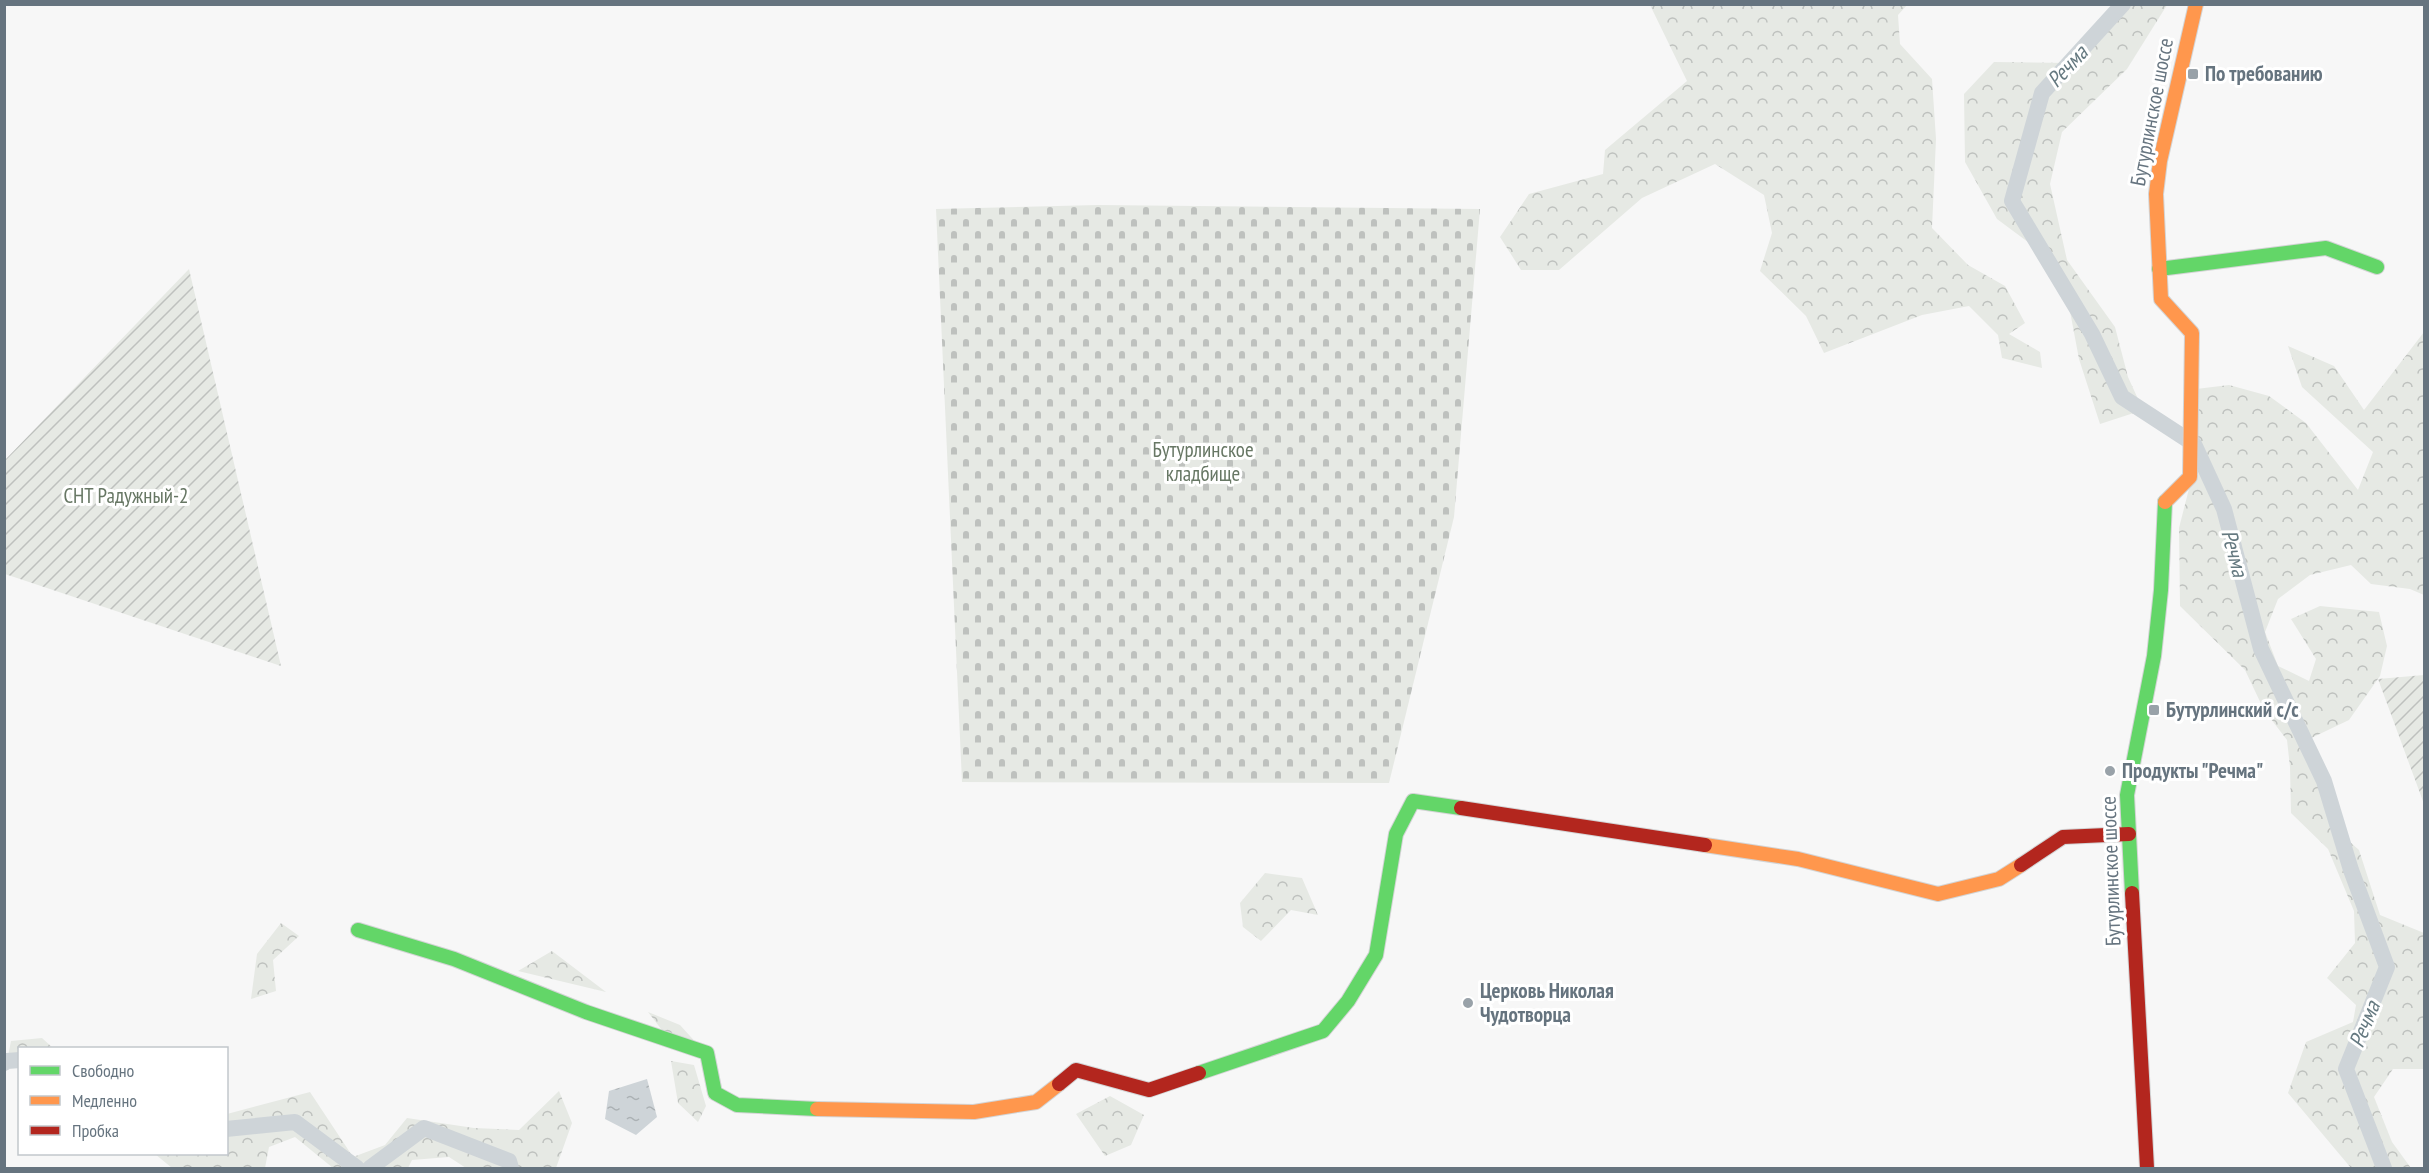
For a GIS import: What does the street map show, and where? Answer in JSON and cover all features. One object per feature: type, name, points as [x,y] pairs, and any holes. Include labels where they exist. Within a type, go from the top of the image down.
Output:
[{"type":"main road","name":"Бутурлинское шоссе","points":[[2147,1168],[2127,805],[2130,775],[2151,678],[2159,619],[2165,502],[2190,477],[2192,333],[2160,299],[2156,194],[2160,161],[2196,4]]},
{"type":"main road","points":[[2159,269],[2326,248],[2376,267]]},
{"type":"main road","points":[[358,930],[454,959],[586,1012],[707,1053],[715,1094],[737,1105],[840,1110],[974,1112],[1035,1102],[1076,1070],[1149,1090],[1323,1031],[1348,1001],[1376,955],[1396,834],[1413,801],[1798,859],[1938,894],[1999,879],[2062,837],[2129,834]]},
{"type":"green space","points":[[1650,5],[1907,5],[1898,15],[1900,44],[1932,79],[1936,139],[1932,228],[1968,265],[2005,286],[2025,323],[2009,334],[2040,352],[2042,368],[2002,358],[1998,335],[1969,306],[1922,315],[1824,353],[1806,316],[1760,271],[1772,233],[1764,195],[1715,164],[1642,198],[1559,270],[1521,270],[1500,237],[1529,194],[1603,174],[1605,150],[1687,81]]},
{"type":"green space","points":[[2123,5],[2167,5],[2127,69],[2062,132],[2050,184],[2067,260],[2115,327],[2128,377],[2143,410],[2100,424],[2079,359],[2066,290],[2044,254],[1997,219],[1965,162],[1964,94],[1994,62],[2069,63]]},
{"type":"green space","name":"Бутурлинское кладбище","points":[[1098,205],[1480,209],[1454,517],[1389,783],[962,782],[936,209]]},
{"type":"green space","name":"СНТ Радужный-2","points":[[189,269],[281,666],[5,574],[5,460]]},
{"type":"green space","points":[[2424,332],[2424,595],[2410,589],[2371,584],[2351,565],[2310,575],[2278,599],[2265,632],[2278,666],[2309,681],[2316,659],[2291,619],[2320,606],[2379,612],[2387,646],[2380,676],[2349,720],[2305,741],[2324,781],[2340,833],[2359,850],[2380,915],[2424,933],[2424,1069],[2393,1069],[2374,1097],[2392,1142],[2411,1168],[2351,1168],[2288,1093],[2306,1042],[2353,1022],[2356,1005],[2327,978],[2355,943],[2354,911],[2328,849],[2291,813],[2287,740],[2264,710],[2245,670],[2180,606],[2179,528],[2192,477],[2196,389],[2229,385],[2269,396],[2306,423],[2358,490],[2373,452],[2302,387],[2288,346],[2334,366],[2364,410]]},
{"type":"green space","points":[[2424,675],[2424,804],[2378,679]]},
{"type":"green space","points":[[1265,873],[1302,878],[1318,915],[1291,910],[1261,941],[1243,927],[1240,903]]},
{"type":"green space","points":[[281,923],[299,936],[273,960],[276,991],[251,999],[257,954]]},
{"type":"green space","points":[[552,951],[606,992],[518,971]]},
{"type":"green space","points":[[648,1012],[680,1025],[700,1047],[665,1034]]},
{"type":"green space","points":[[42,1038],[52,1047],[18,1047],[18,1067],[7,1061],[11,1041]]},
{"type":"green space","points":[[671,1061],[694,1065],[706,1106],[698,1122],[678,1103]]},
{"type":"green space","points":[[559,1091],[572,1123],[556,1168],[466,1168],[449,1157],[412,1160],[408,1168],[333,1168],[295,1137],[269,1147],[265,1168],[172,1168],[156,1155],[228,1155],[228,1114],[310,1092],[353,1157],[385,1145],[407,1118],[474,1128],[519,1130]]},
{"type":"green space","points":[[1110,1096],[1144,1115],[1131,1145],[1105,1156],[1076,1114]]},
{"type":"water","points":[[647,1079],[657,1117],[636,1135],[605,1119],[609,1091]]},
{"type":"waterway","name":"Речма","points":[[2123,4],[2042,93],[2012,201],[2092,334],[2122,397],[2194,444],[2224,509],[2261,649],[2324,781],[2351,870],[2387,967],[2346,1069],[2384,1168]]},
{"type":"waterway","points":[[4,1063],[18,1060]]},
{"type":"waterway","points":[[228,1129],[295,1122],[357,1168]]},
{"type":"waterway","points":[[370,1168],[424,1128],[509,1161],[511,1168]]},
{"type":"traffic: fast","points":[[2159,269],[2326,248],[2377,267]]},
{"type":"traffic: fast","points":[[2132,893],[2127,795],[2154,656],[2161,590],[2165,502]]},
{"type":"traffic: fast","points":[[1199,1073],[1323,1031],[1348,1001],[1376,955],[1396,834],[1413,801],[1461,808]]},
{"type":"traffic: fast","points":[[358,930],[454,959],[586,1012],[707,1053],[715,1093],[737,1105],[817,1109]]},
{"type":"traffic: slow","points":[[2161,299],[2156,194],[2160,161],[2196,4]]},
{"type":"traffic: slow","points":[[2161,299],[2192,333],[2190,477],[2165,502]]},
{"type":"traffic: slow","points":[[1705,845],[1798,859],[1938,894],[1999,879],[2021,865]]},
{"type":"traffic: slow","points":[[817,1109],[974,1112],[1036,1102],[1059,1084]]},
{"type":"traffic: jam","points":[[1461,808],[1705,845]]},
{"type":"traffic: jam","points":[[2021,865],[2063,837],[2129,834]]},
{"type":"traffic: jam","points":[[2132,893],[2147,1168]]},
{"type":"traffic: jam","points":[[1059,1084],[1076,1070],[1149,1090],[1199,1073]]},
{"type":"place","name":"По требованию","points":[[2193,74]]},
{"type":"place","name":"Бутурлинский с/с","points":[[2154,710]]},
{"type":"place","name":"Продукты \"Речма\"","points":[[2110,771]]},
{"type":"place","name":"Церковь Николая Чудотворца","points":[[1468,1003]]}]
